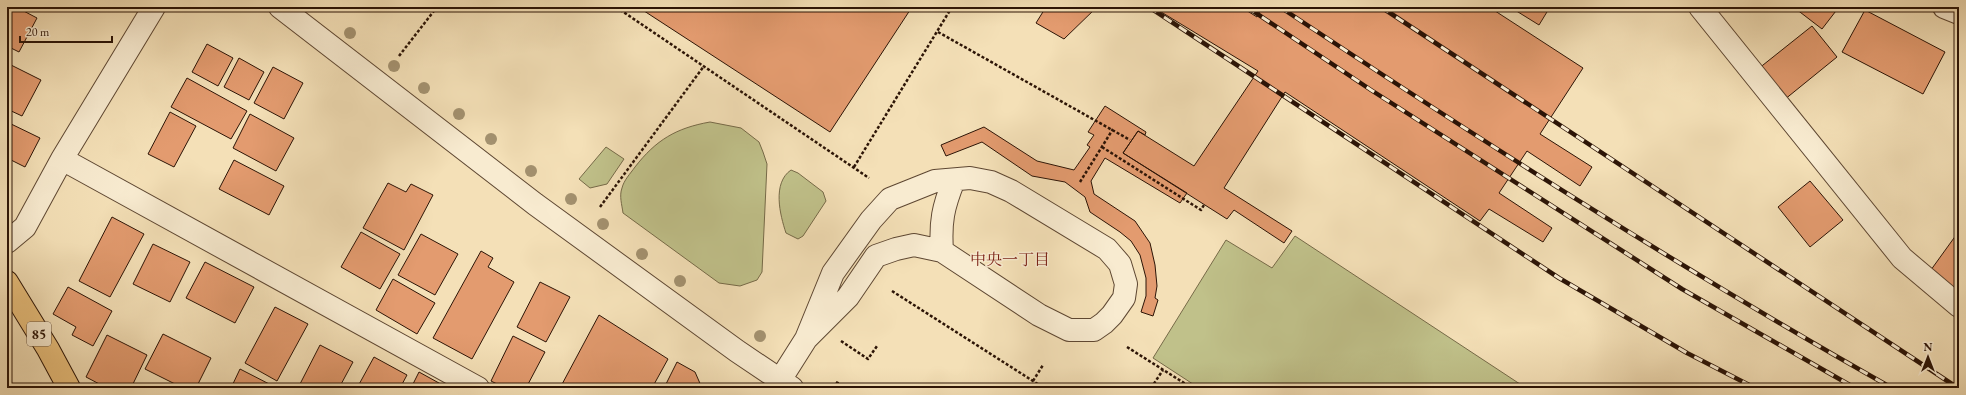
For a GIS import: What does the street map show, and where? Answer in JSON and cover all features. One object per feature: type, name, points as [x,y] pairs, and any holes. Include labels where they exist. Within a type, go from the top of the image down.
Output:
[{"type":"main road","name":"85","points":[[7,283],[41,336],[69,388]]},
{"type":"street","points":[[7,242],[25,227],[62,159],[154,7]]},
{"type":"street","points":[[280,7],[535,204],[782,386],[806,339],[833,273],[871,220],[890,198],[935,181],[970,178],[992,182],[1011,191],[1107,249],[1120,264],[1126,284],[1124,298],[1112,315],[1094,330],[1069,330],[1039,315],[942,251],[914,246],[896,249],[876,256],[848,297],[806,339]]},
{"type":"street","points":[[1700,7],[1902,258],[1959,306]]},
{"type":"street","points":[[1944,7],[1959,13]]},
{"type":"street","points":[[62,159],[478,388]]},
{"type":"street","points":[[942,251],[940,233],[943,205],[954,180]]},
{"type":"path","points":[[399,56],[436,7]]},
{"type":"path","points":[[616,7],[869,178]]},
{"type":"path","points":[[854,167],[952,7]]},
{"type":"path","points":[[938,32],[1113,129],[1130,140]]},
{"type":"path","points":[[600,207],[704,66]]},
{"type":"path","points":[[1080,182],[1113,129]]},
{"type":"path","points":[[1102,147],[1201,210],[1204,205]]},
{"type":"path","points":[[892,291],[1044,388]]},
{"type":"path","points":[[841,341],[868,359],[877,346]]},
{"type":"path","points":[[1127,347],[1192,388]]},
{"type":"path","points":[[1033,381],[1043,365]]},
{"type":"path","points":[[1151,388],[1163,370]]},
{"type":"path","points":[[836,382],[846,388]]},
{"type":"path","points":[[1184,388],[1187,385]]},
{"type":"green space","points":[[710,122],[741,128],[759,142],[767,164],[762,272],[757,280],[740,286],[719,283],[623,213],[621,191],[623,185],[627,177],[651,149],[659,142],[677,132]]},
{"type":"green space","points":[[606,147],[624,159],[607,184],[590,188],[579,179]]},
{"type":"green space","points":[[791,170],[798,173],[823,192],[826,201],[803,236],[798,239],[786,233],[779,200],[781,183]]},
{"type":"green space","points":[[1295,236],[1526,388],[1199,388],[1153,358],[1226,240],[1272,268]]},
{"type":"building","points":[[7,7],[16,7],[37,18],[19,52],[7,46]]},
{"type":"building","points":[[638,7],[912,7],[830,132]]},
{"type":"building","points":[[1046,7],[1097,7],[1064,39],[1036,23]]},
{"type":"building","points":[[1153,7],[1241,7],[1257,17],[1262,7],[1489,7],[1583,68],[1540,134],[1592,167],[1580,186],[1527,151],[1499,193],[1552,228],[1543,242],[1489,209],[1480,221],[1285,92],[1224,188],[1292,231],[1284,243],[1234,210],[1227,219],[1123,153],[1138,131],[1194,166],[1258,71]]},
{"type":"building","points":[[1510,7],[1550,7],[1539,25]]},
{"type":"building","points":[[1797,7],[1839,7],[1822,29],[1796,9]]},
{"type":"building","points":[[1865,10],[1945,52],[1923,94],[1842,52]]},
{"type":"building","points":[[1812,26],[1837,57],[1784,100],[1758,69]]},
{"type":"building","points":[[207,44],[233,58],[218,86],[192,72]]},
{"type":"building","points":[[239,58],[264,72],[249,100],[224,87]]},
{"type":"building","points":[[7,63],[41,80],[22,116],[7,109]]},
{"type":"building","points":[[273,67],[303,83],[284,119],[254,103]]},
{"type":"building","points":[[187,78],[247,111],[231,139],[171,107]]},
{"type":"building","points":[[1105,106],[1146,132],[1145,135],[1138,131],[1123,153],[1187,193],[1180,203],[1105,158],[1091,181],[1094,194],[1135,221],[1150,243],[1155,265],[1157,286],[1155,298],[1158,300],[1153,316],[1141,312],[1146,296],[1146,278],[1140,255],[1131,241],[1090,212],[1085,197],[1065,182],[1032,176],[982,142],[946,156],[941,145],[984,127],[1037,161],[1074,170],[1090,147],[1087,145],[1094,135],[1088,132]]},
{"type":"building","points":[[170,112],[196,126],[174,167],[148,154]]},
{"type":"building","points":[[250,114],[294,138],[276,171],[233,148]]},
{"type":"building","points":[[7,122],[40,138],[25,167],[7,158]]},
{"type":"building","points":[[234,160],[284,186],[269,215],[219,189]]},
{"type":"building","points":[[1810,181],[1843,220],[1810,247],[1778,207]]},
{"type":"building","points":[[388,183],[406,192],[411,184],[433,195],[404,250],[363,228]]},
{"type":"building","points":[[112,217],[144,234],[110,297],[79,281]]},
{"type":"building","points":[[1959,231],[1959,295],[1928,274]]},
{"type":"building","points":[[361,232],[400,254],[380,289],[341,267]]},
{"type":"building","points":[[421,234],[458,254],[435,295],[398,275]]},
{"type":"building","points":[[153,244],[190,262],[170,302],[133,284]]},
{"type":"building","points":[[481,251],[493,258],[488,267],[514,282],[472,359],[433,338]]},
{"type":"building","points":[[205,262],[254,287],[235,323],[186,298]]},
{"type":"building","points":[[393,279],[435,303],[417,334],[376,310]]},
{"type":"building","points":[[540,282],[570,297],[546,342],[517,327]]},
{"type":"building","points":[[68,287],[112,311],[93,346],[72,335],[76,327],[53,314]]},
{"type":"building","points":[[275,307],[308,324],[277,381],[245,363]]},
{"type":"building","points":[[599,315],[668,359],[652,388],[560,388]]},
{"type":"building","points":[[163,334],[211,358],[196,388],[183,388],[145,369]]},
{"type":"building","points":[[107,335],[147,355],[131,388],[107,388],[86,377]]},
{"type":"building","points":[[513,336],[545,352],[526,388],[505,388],[491,381]]},
{"type":"building","points":[[320,345],[353,362],[339,388],[309,388],[300,384]]},
{"type":"building","points":[[374,357],[407,375],[400,388],[357,388]]},
{"type":"building","points":[[677,362],[695,372],[702,388],[664,388]]},
{"type":"building","points":[[240,369],[277,388],[231,388]]},
{"type":"building","points":[[419,372],[448,388],[411,388]]},
{"type":"railway","points":[[1149,7],[1559,278],[1687,353],[1755,388]]},
{"type":"railway","points":[[1247,7],[1371,90],[1682,289],[1855,388]]},
{"type":"railway","points":[[1280,7],[1506,155],[1659,251],[1892,388]]},
{"type":"railway","points":[[1381,7],[1958,388]]},
{"type":"district","name":"中央一丁目","points":[[1010,259]]}]
